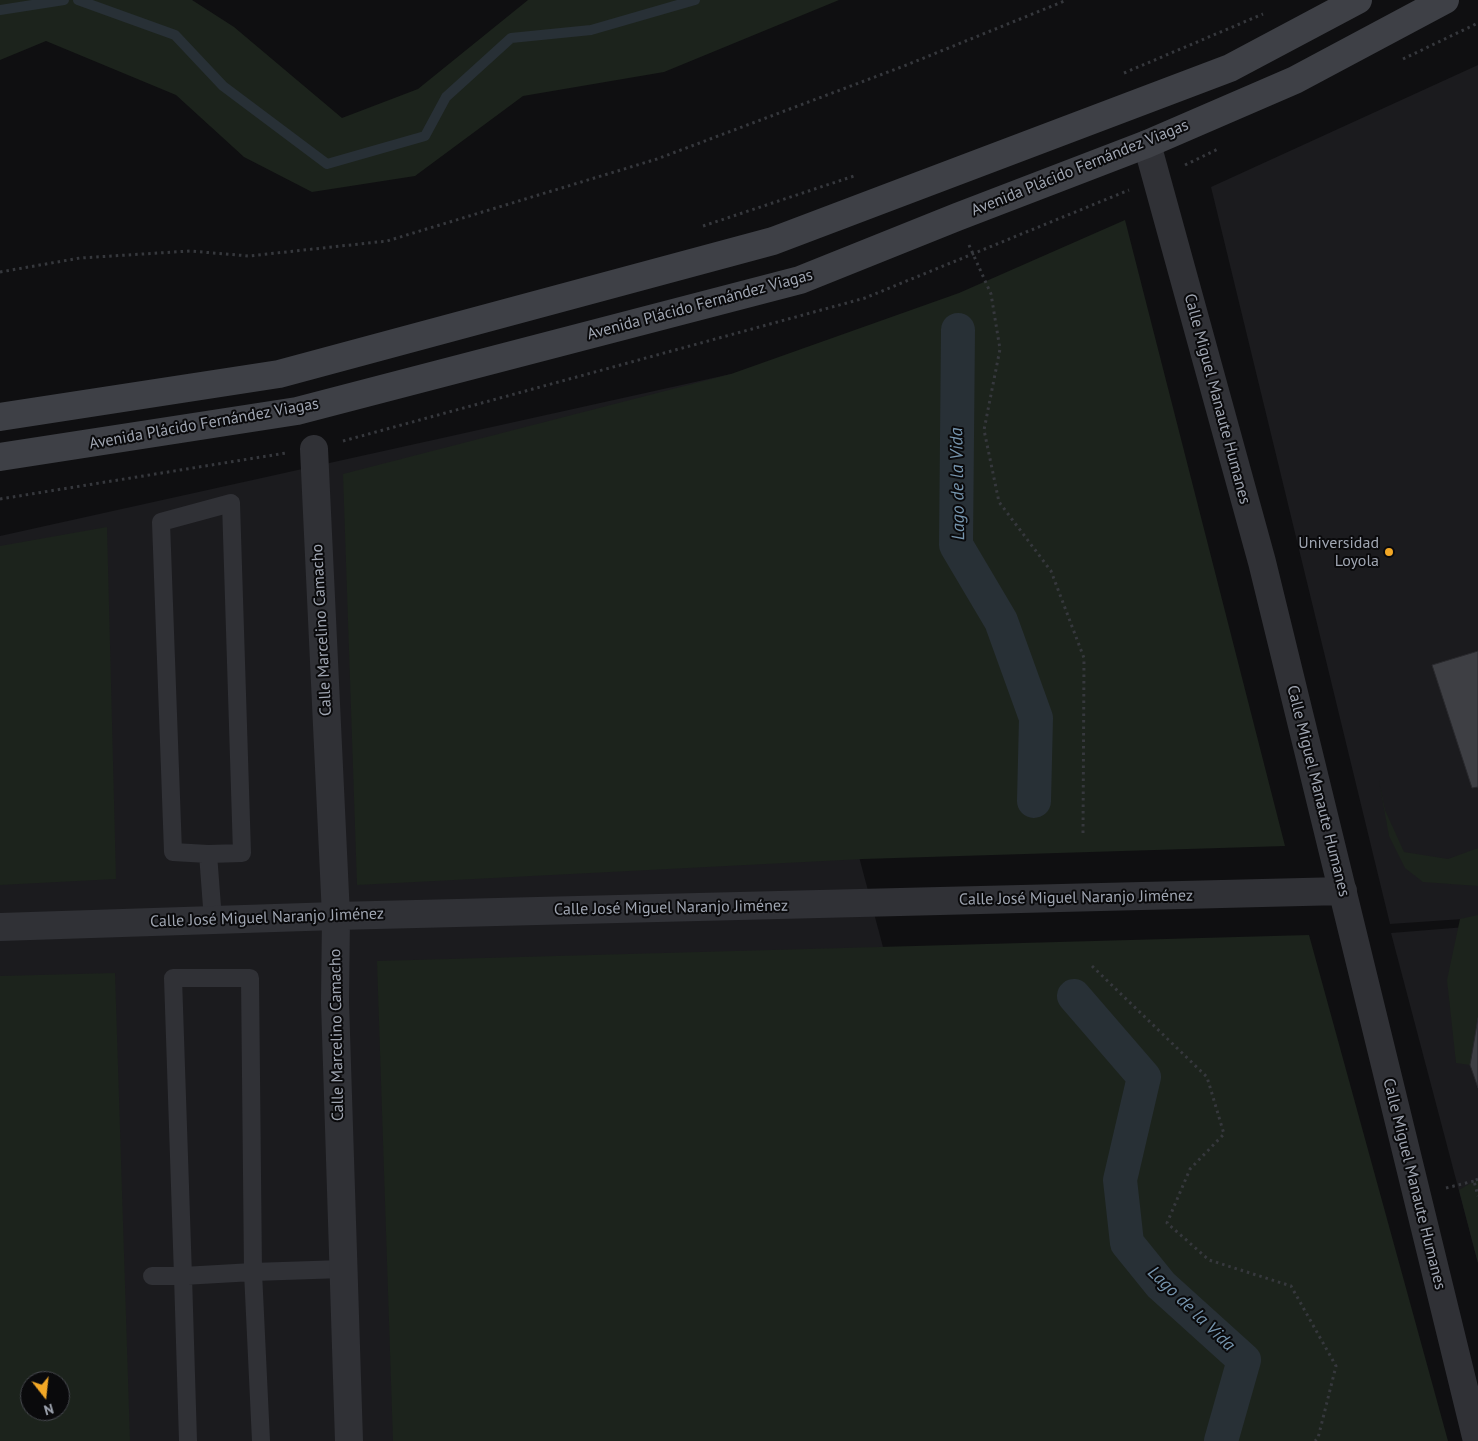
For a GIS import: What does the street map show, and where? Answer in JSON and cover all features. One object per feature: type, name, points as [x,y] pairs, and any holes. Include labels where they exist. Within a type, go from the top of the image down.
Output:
[{"type":"main road","points":[[0,417],[279,374],[773,240],[1230,68],[1358,0]]},
{"type":"main road","name":"Avenida Plácido Fernández Viagas","points":[[0,458],[297,411],[800,280],[1147,144],[1295,80],[1445,0]]},
{"type":"street","name":"Calle Miguel Manaute Humanes","points":[[1147,144],[1262,562],[1477,1441]]},
{"type":"street","name":"Calle Marcelino Camacho","points":[[314,449],[336,916],[335,1002],[349,1441]]},
{"type":"street","name":"Calle José Miguel Naranjo Jiménez","points":[[0,927],[336,916],[1343,891]]},
{"type":"lane","points":[[231,503],[242,853],[208,854],[173,852],[161,522],[231,503]]},
{"type":"lane","points":[[208,854],[213,920]]},
{"type":"lane","points":[[188,1441],[173,978],[250,978],[253,1272],[261,1441]]},
{"type":"lane","points":[[152,1276],[343,1269]]},
{"type":"path","points":[[0,272],[80,258],[190,251],[249,256],[387,241],[657,159],[904,66],[1067,0]]},
{"type":"path","points":[[1123,74],[1268,12]]},
{"type":"path","points":[[694,229],[854,176]]},
{"type":"path","points":[[957,217],[991,294],[1000,349],[984,430],[999,502],[1051,571],[1084,658],[1083,834]]},
{"type":"path","points":[[1092,966],[1207,1077],[1224,1134],[1190,1169],[1167,1223],[1209,1260],[1290,1286],[1336,1366],[1318,1438],[1315,1441]]},
{"type":"path","points":[[1478,1179],[1474,1181],[1478,1196]]},
{"type":"shaded area","points":[[0,0],[192,0],[234,27],[342,118],[418,89],[528,0],[839,0],[664,72],[523,96],[415,176],[312,192],[244,157],[176,95],[46,41],[0,60]]},
{"type":"shaded area","name":"Universidad Loyola","points":[[1478,65],[1478,918],[1390,924],[1211,187]]},
{"type":"shaded area","points":[[1125,220],[1285,846],[863,859],[357,885],[343,474],[731,374],[959,293]]},
{"type":"shaded area","points":[[731,374],[1014,1441],[0,1441],[0,536]]},
{"type":"shaded area","points":[[107,527],[116,879],[0,885],[0,546]]},
{"type":"shaded area","points":[[1379,781],[1385,810],[1404,852],[1448,859],[1478,848],[1478,886],[1423,882],[1405,868],[1389,836]]},
{"type":"shaded area","points":[[1478,915],[1478,1018],[1470,1065],[1456,1063],[1447,980],[1460,919]]},
{"type":"shaded area","points":[[1478,926],[1478,1263],[1391,933]]},
{"type":"shaded area","points":[[1309,935],[1448,1441],[393,1441],[377,961]]},
{"type":"shaded area","points":[[115,973],[130,1441],[0,1441],[0,976]]},
{"type":"shaded area","points":[[1478,1179],[1478,1263],[1459,1190]]},
{"type":"building","points":[[1478,651],[1478,787],[1472,788],[1432,665]]},
{"type":"building","points":[[1478,1018],[1478,1088],[1470,1065]]},
{"type":"waterway","points":[[0,10],[64,0]]},
{"type":"waterway","points":[[78,0],[175,35],[223,86],[327,164],[425,136],[446,97],[511,38],[591,30],[695,0]]},
{"type":"waterway","name":"Lago de la Vida","points":[[958,330],[956,545],[1001,621],[1036,718],[1034,801]]},
{"type":"waterway","name":"Lago de la Vida","points":[[1074,996],[1144,1077],[1120,1180],[1127,1243],[1161,1285],[1244,1360],[1221,1441]]},
{"type":"place","name":"Universidad Loyola","points":[[1389,552]]}]
